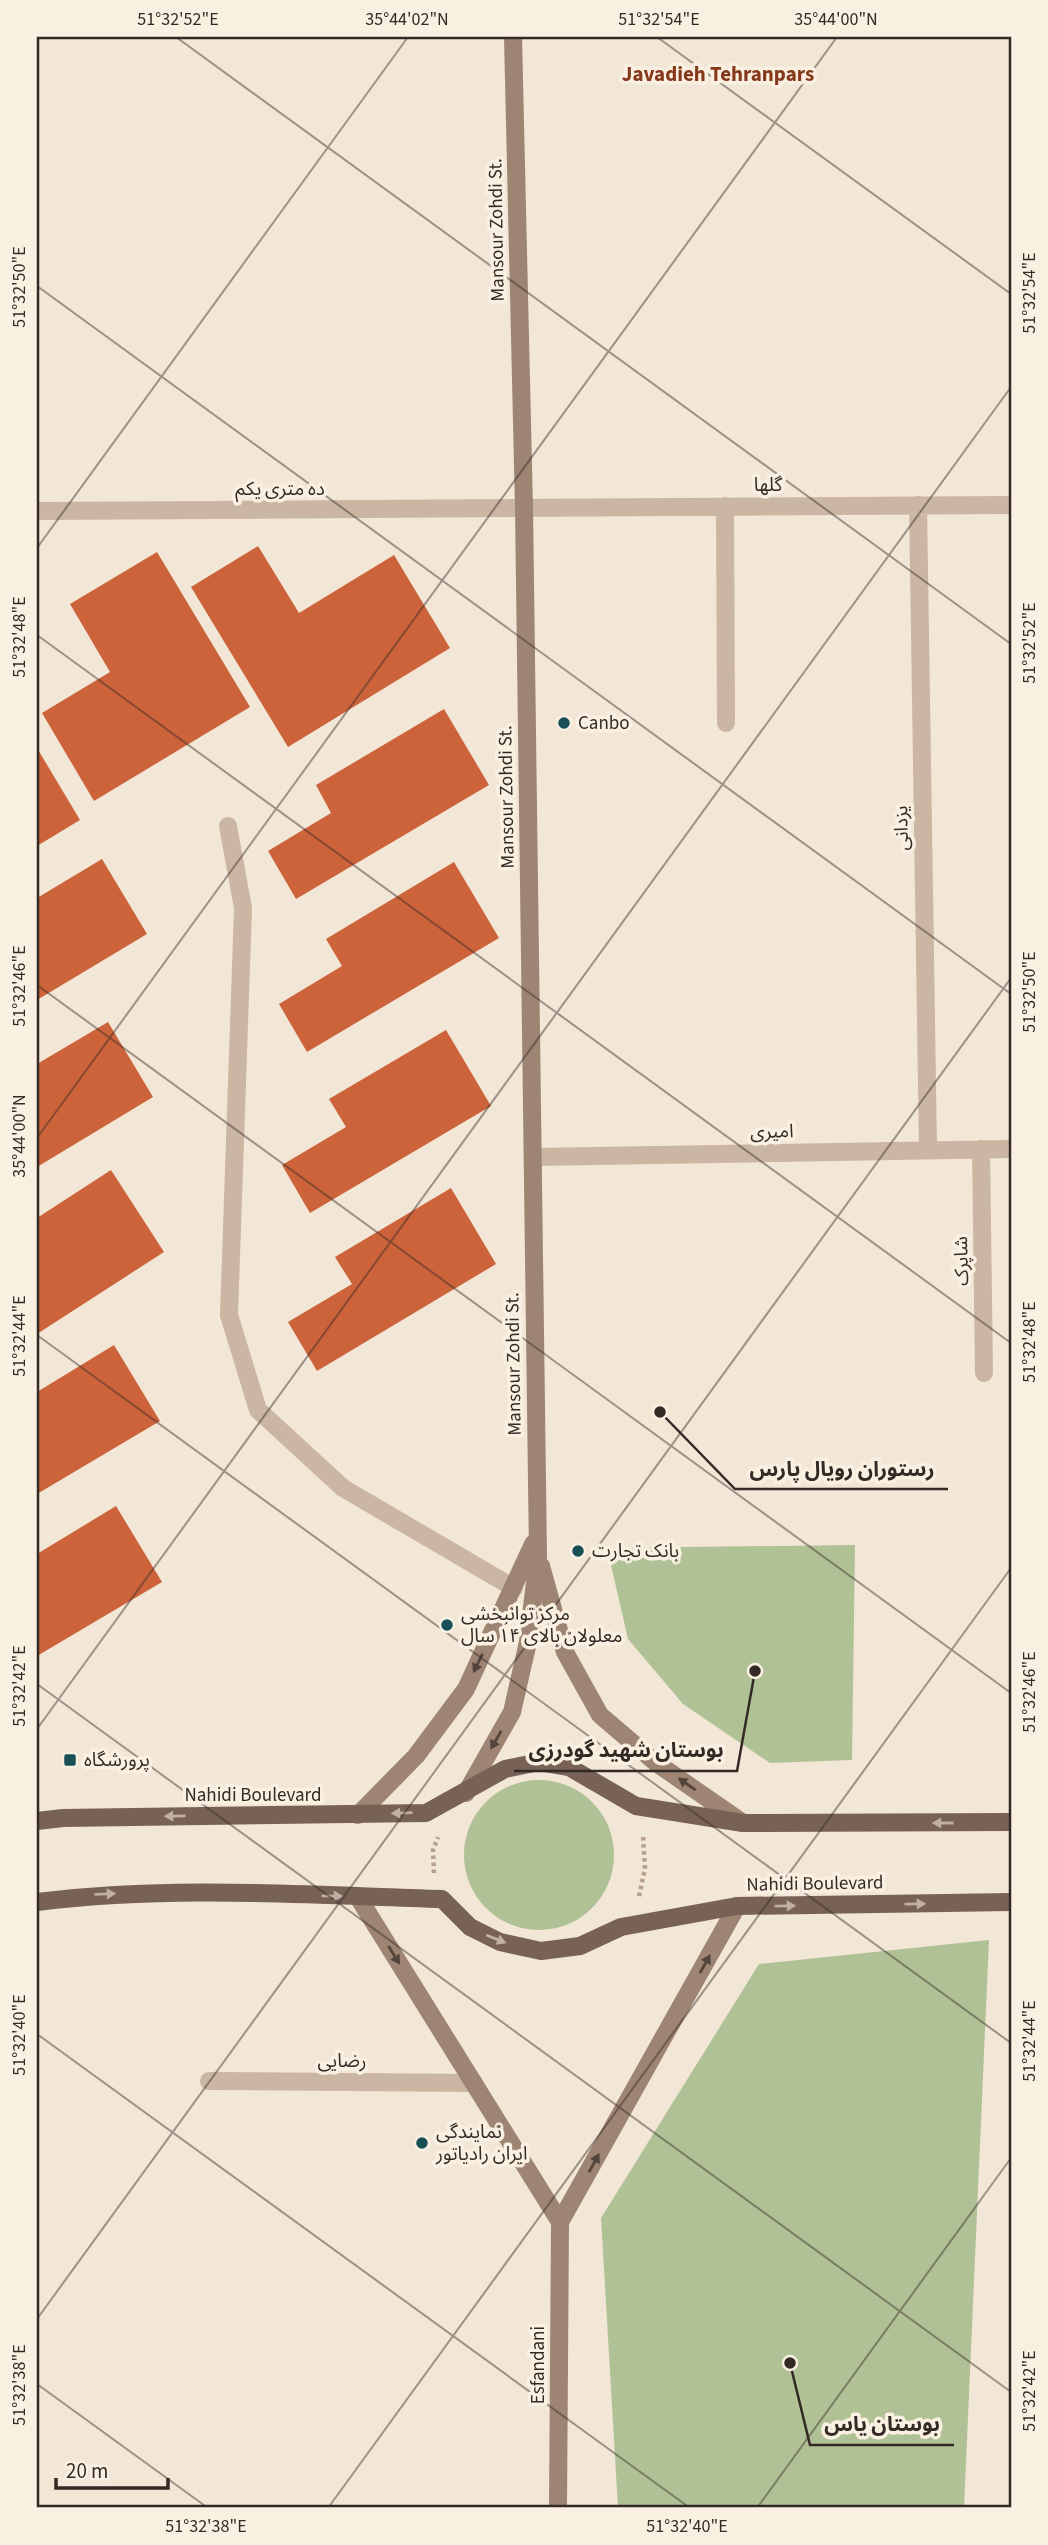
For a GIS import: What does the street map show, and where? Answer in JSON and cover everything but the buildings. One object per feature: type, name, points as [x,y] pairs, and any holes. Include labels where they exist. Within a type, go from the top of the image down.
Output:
[{"type":"main road","name":"Mansour Zohdi St.","points":[[466,1793],[512,1712],[528,1643],[538,1556],[524,508],[513,37]]},
{"type":"main road","points":[[358,1815],[416,1756],[466,1689],[537,1534]]},
{"type":"main road","name":"Mansour Zohdi St.","points":[[538,1556],[565,1652],[600,1715],[655,1762],[743,1823]]},
{"type":"main road","name":"Nahidi Boulevard","points":[[37,1818],[426,1813],[505,1769],[539,1762],[569,1768],[636,1806]]},
{"type":"main road","points":[[636,1806],[743,1823],[1011,1822]]},
{"type":"main road","points":[[37,1902],[97,1894],[218,1893],[442,1899]]},
{"type":"main road","points":[[358,1897],[560,2222],[737,1906]]},
{"type":"main road","name":"Nahidi Boulevard","points":[[442,1899],[470,1927],[500,1942],[541,1951],[580,1946],[621,1927],[737,1906],[1011,1902]]},
{"type":"main road","name":"Esfandani","points":[[558,2508],[560,2222]]},
{"type":"street","name":"یزدانی","points":[[918,505],[928,1150]]},
{"type":"street","name":"گلها","points":[[524,508],[1011,505]]},
{"type":"street","points":[[725,506],[726,723]]},
{"type":"street","name":"ده متری یکم","points":[[37,511],[524,508]]},
{"type":"street","points":[[228,826],[243,908],[229,1315],[258,1410],[343,1488],[514,1588]]},
{"type":"street","name":"شاپرک","points":[[981,1149],[984,1373]]},
{"type":"street","name":"امیری","points":[[533,1157],[1011,1149]]},
{"type":"street","name":"رضایی","points":[[209,2081],[474,2083]]},
{"type":"path","points":[[621,1927],[639,1898],[645,1869],[643,1837],[636,1806]]},
{"type":"path","points":[[438,1837],[433,1850],[435,1879],[442,1899]]},
{"type":"green space","points":[[855,1545],[852,1760],[770,1763],[683,1704],[628,1639],[607,1548]]},
{"type":"green space","points":[[539,1780],[568,1786],[592,1802],[608,1826],[614,1855],[608,1884],[592,1908],[568,1924],[539,1930],[510,1924],[486,1908],[470,1884],[464,1855],[470,1826],[486,1802],[510,1786]]},
{"type":"green space","points":[[989,1940],[964,2508],[618,2508],[601,2218],[759,1964]]},
{"type":"place","name":"Canbo","points":[[564,723]]},
{"type":"place","name":"رستوران رویال پارس","points":[[660,1412]]},
{"type":"place","name":"بانک تجارت","points":[[578,1551]]},
{"type":"place","name":"مرکز توانبخشی معلولان بالای ۱۴ سال","points":[[447,1625]]},
{"type":"place","name":"بوستان شهید گودرزی","points":[[755,1671]]},
{"type":"place","name":"پرورشگاه","points":[[70,1760]]},
{"type":"place","name":"نمایندگی ایران رادیاتور","points":[[422,2143]]},
{"type":"place","name":"بوستان یاس","points":[[790,2363]]},
{"type":"district","name":"Javadieh Tehranpars","points":[[718,74]]}]
